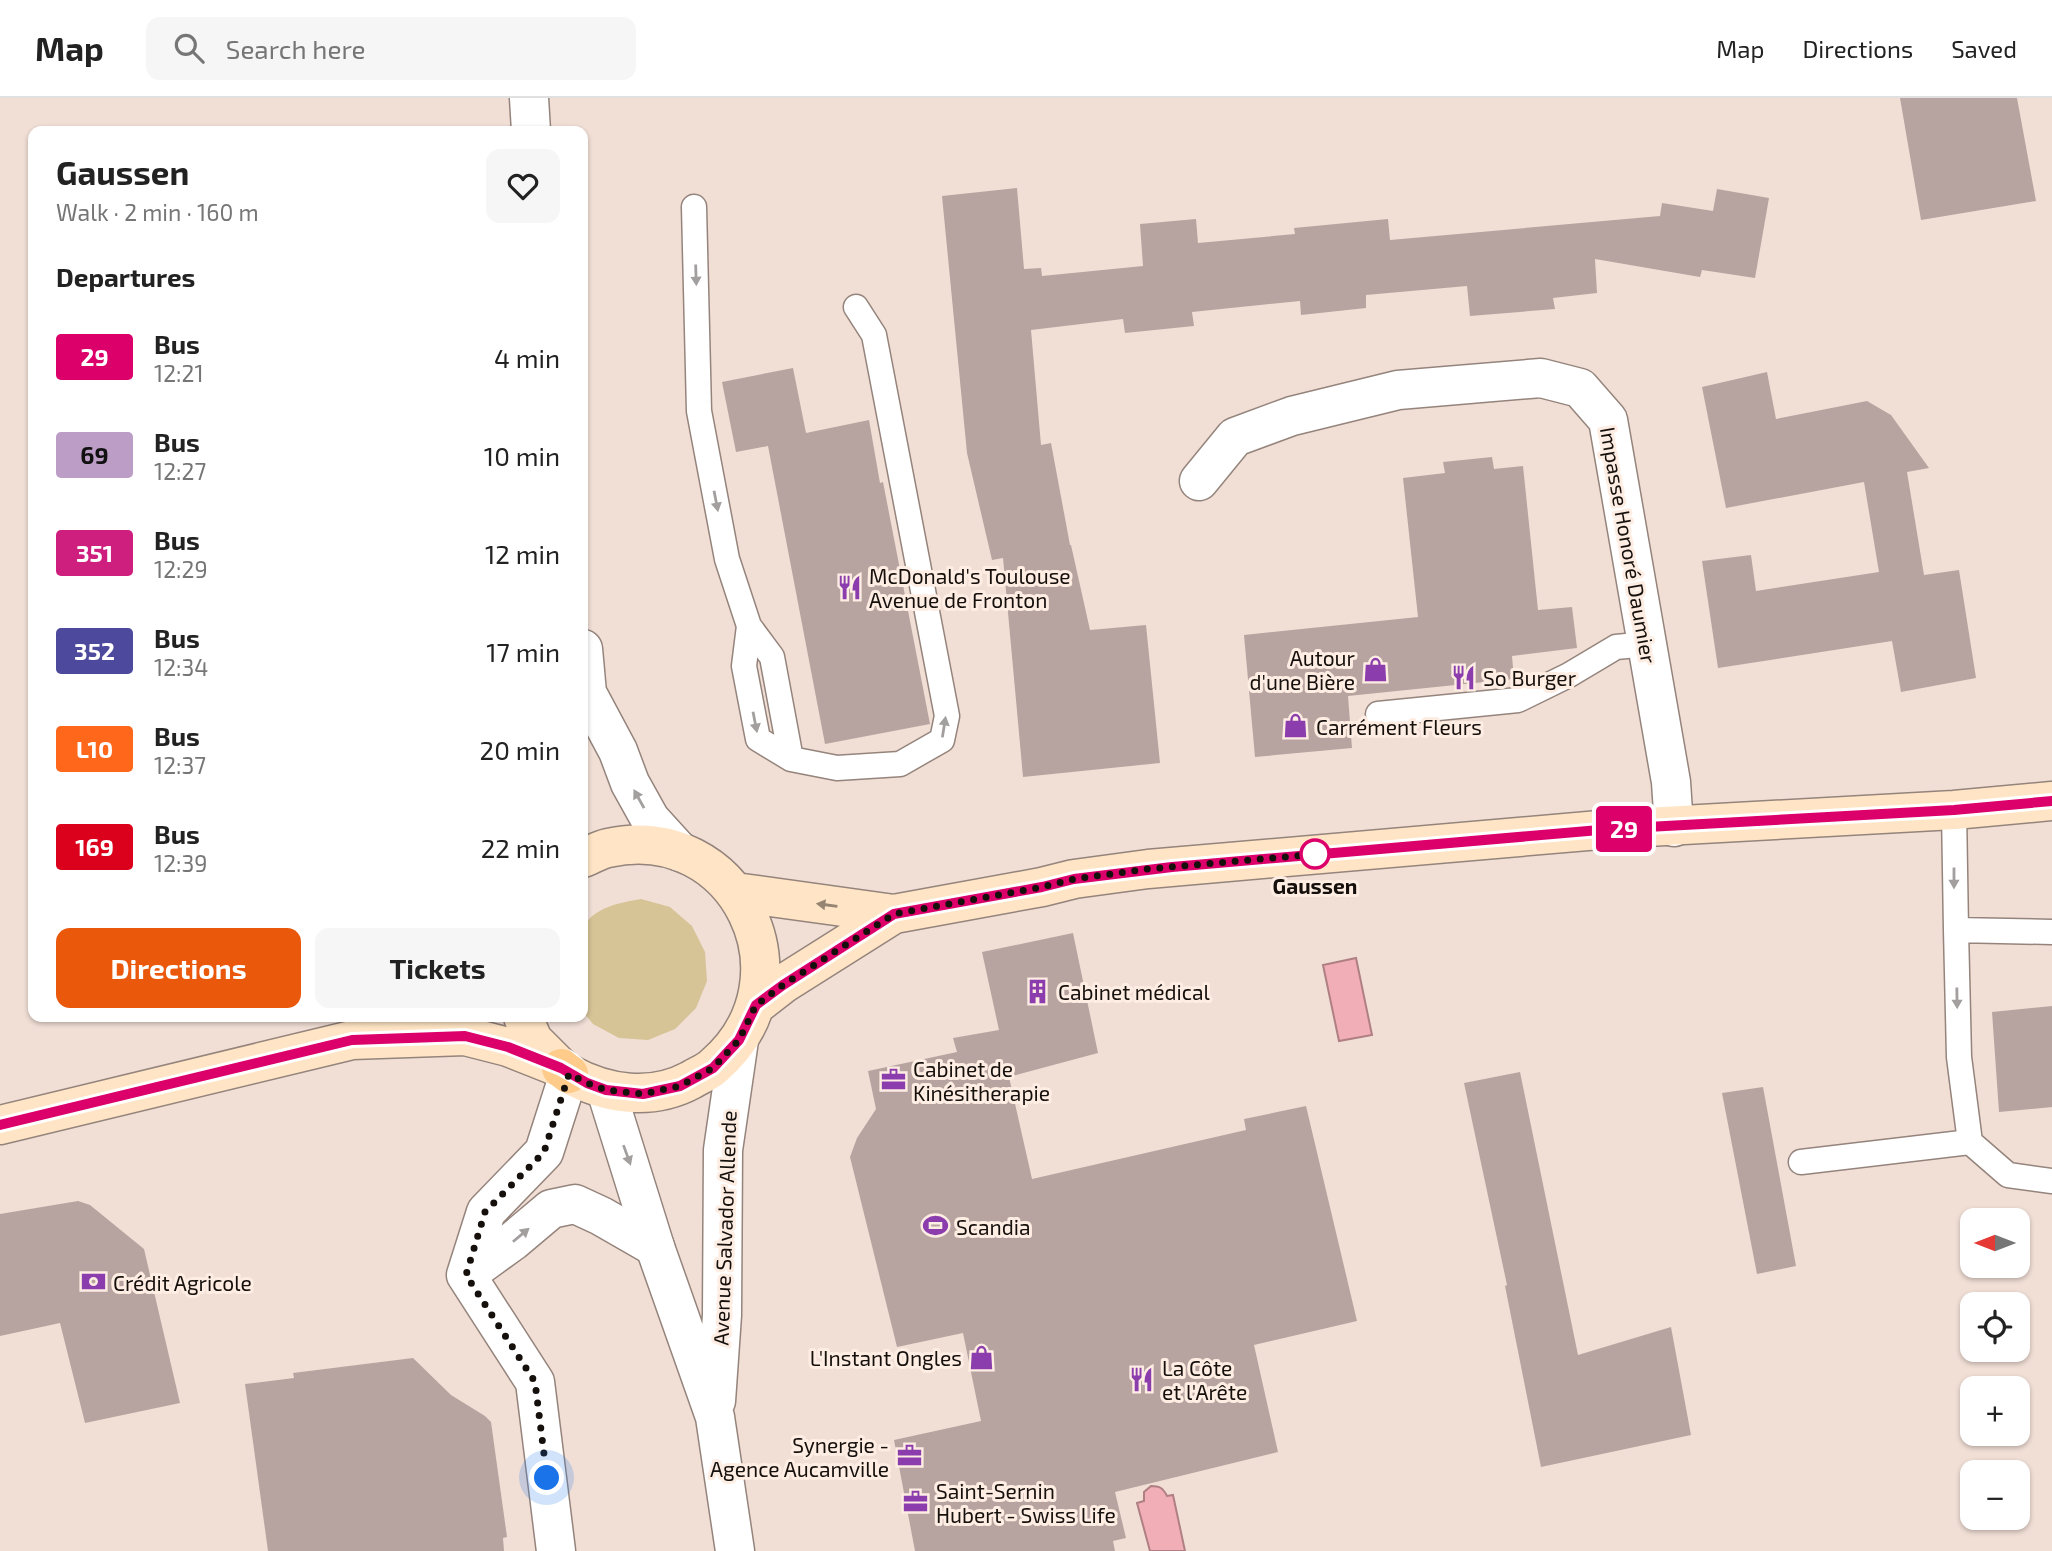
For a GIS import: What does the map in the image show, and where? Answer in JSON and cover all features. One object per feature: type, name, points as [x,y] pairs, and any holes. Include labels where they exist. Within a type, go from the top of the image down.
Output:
[{"type":"main road","points":[[735,892],[894,914],[1074,879],[1148,869],[1611,829],[1954,810],[2052,801]]},
{"type":"main road","points":[[0,1125],[352,1040],[465,1036],[508,1047],[606,1090],[643,1094],[680,1086],[713,1068],[739,1040],[756,1005],[761,975],[759,946],[750,917],[735,892],[710,869],[680,852],[643,844],[606,848],[588,856]]},
{"type":"main road","points":[[756,1005],[894,914]]},
{"type":"main road","points":[[352,1040],[388,1022]]},
{"type":"main road","points":[[525,1022],[533,1040],[565,1071]]},
{"type":"street","points":[[529,98],[531,126]]},
{"type":"street","name":"Impasse Honoré Daumier","points":[[1199,481],[1235,437],[1292,416],[1371,396],[1398,390],[1541,378],[1580,388],[1608,420],[1671,782],[1674,827]]},
{"type":"street","points":[[588,695],[650,819],[680,852]]},
{"type":"street","name":"Avenue Salvador Allende","points":[[715,1417],[722,1315],[723,1150],[739,1040]]},
{"type":"street","points":[[556,1551],[535,1382],[466,1275],[485,1212],[544,1152],[565,1071]]},
{"type":"street","name":"Avenue Salvador Allende","points":[[606,1090],[655,1247],[715,1417],[735,1551]]},
{"type":"street","points":[[466,1275],[551,1209],[575,1204],[655,1247]]},
{"type":"lane","points":[[694,207],[699,411],[727,559],[749,626],[744,666],[758,739],[791,759],[837,768],[900,764],[942,740],[947,716],[874,335],[856,307]]},
{"type":"lane","points":[[1378,714],[1518,700],[1569,675],[1616,647],[1647,644]]},
{"type":"lane","points":[[1954,810],[1958,1057],[1970,1142],[2008,1175],[2052,1181]]},
{"type":"lane","points":[[1956,930],[2052,932]]},
{"type":"lane","points":[[1801,1162],[1970,1142]]},
{"type":"shaded area","points":[[641,899],[670,907],[692,926],[705,952],[707,981],[696,1008],[675,1029],[648,1040],[619,1038],[593,1024],[588,1018],[588,920],[601,910]]},
{"type":"shaded area","points":[[1356,958],[1372,1035],[1339,1041],[1323,965]]},
{"type":"shaded area","points":[[1151,1486],[1161,1488],[1167,1496],[1173,1495],[1185,1551],[1150,1551],[1137,1503],[1144,1501],[1144,1492]]},
{"type":"building","points":[[1900,98],[2017,98],[2036,201],[1921,220]]},
{"type":"building","points":[[1017,188],[1024,269],[1041,268],[1042,276],[1143,266],[1140,224],[1196,219],[1198,243],[1295,234],[1294,228],[1388,219],[1390,240],[1660,216],[1662,203],[1713,211],[1717,189],[1769,198],[1755,278],[1702,270],[1700,277],[1595,259],[1597,293],[1553,298],[1555,309],[1470,316],[1467,286],[1366,295],[1366,308],[1301,315],[1300,301],[1192,312],[1194,326],[1125,333],[1123,319],[1031,330],[1041,445],[1051,443],[1070,545],[1090,630],[1146,625],[1160,763],[1023,777],[1003,558],[992,560],[967,453],[942,196]]},
{"type":"building","name":"McDonald's Toulouse Avenue de Fronton","points":[[793,368],[806,433],[869,420],[930,724],[825,744],[768,446],[736,452],[722,382]]},
{"type":"building","points":[[1767,372],[1776,419],[1867,401],[1891,415],[1929,468],[1907,472],[1924,575],[1959,570],[1976,678],[1901,692],[1892,641],[1718,668],[1702,561],[1751,555],[1756,591],[1879,572],[1864,482],[1726,508],[1702,387]]},
{"type":"building","points":[[1492,457],[1494,469],[1523,466],[1538,610],[1572,607],[1577,648],[1512,656],[1514,679],[1348,696],[1352,748],[1255,757],[1244,635],[1418,617],[1403,478],[1445,473],[1443,462]]},
{"type":"building","points":[[1073,933],[1098,1053],[1009,1077],[1032,1179],[1246,1130],[1244,1119],[1306,1106],[1357,1321],[1254,1345],[1278,1452],[1115,1492],[1126,1538],[1113,1541],[1115,1551],[915,1551],[894,1440],[981,1421],[963,1333],[897,1347],[850,1157],[857,1138],[876,1109],[868,1071],[957,1052],[953,1038],[999,1030],[982,952]]},
{"type":"building","points":[[2052,1006],[2052,1107],[1999,1112],[1992,1012]]},
{"type":"building","points":[[1520,1072],[1578,1355],[1671,1327],[1691,1435],[1541,1467],[1505,1286],[1507,1285],[1464,1083]]},
{"type":"building","points":[[1763,1087],[1796,1266],[1757,1274],[1722,1093]]},
{"type":"building","points":[[78,1201],[90,1205],[144,1249],[180,1403],[85,1423],[60,1323],[0,1336],[0,1214]]},
{"type":"building","points":[[413,1358],[451,1395],[491,1422],[507,1537],[503,1538],[504,1551],[268,1551],[245,1384],[294,1378],[293,1373]]},
{"type":"bus line","name":"29","points":[[0,1125],[352,1040],[465,1036],[508,1047],[606,1090],[643,1094],[680,1086],[713,1068],[739,1040],[756,1005],[894,914],[1074,879],[1148,869],[1611,829],[1954,810],[2052,801]]},
{"type":"place","name":"McDonald's Toulouse Avenue de Fronton","points":[[849,587]]},
{"type":"place","name":"Autour d'une Bière","points":[[1375,669]]},
{"type":"place","name":"So Burger","points":[[1463,677]]},
{"type":"place","name":"Carrément Fleurs","points":[[1296,726]]},
{"type":"place","name":"Gaussen","points":[[1315,854]]},
{"type":"place","name":"Cabinet médical","points":[[1038,991]]},
{"type":"place","name":"Cabinet de Kinésitherapie","points":[[893,1080]]},
{"type":"place","name":"Scandia","points":[[936,1226]]},
{"type":"place","name":"Crédit Agricole","points":[[93,1282]]},
{"type":"place","name":"L'Instant Ongles","points":[[982,1357]]},
{"type":"place","name":"La Côte et l'Arête","points":[[1142,1379]]},
{"type":"place","name":"Synergie - Agence Aucamville","points":[[909,1456]]},
{"type":"place","name":"Saint-Sernin Hubert - Swiss Life","points":[[916,1502]]},
{"type":"route","points":[[547,1478],[535,1382],[466,1275],[485,1212],[544,1152],[569,1074],[606,1090],[624,1092],[643,1094],[680,1086],[713,1068],[739,1040],[756,1005],[894,914],[1074,879],[1148,869],[1318,854],[1315,854]]}]
